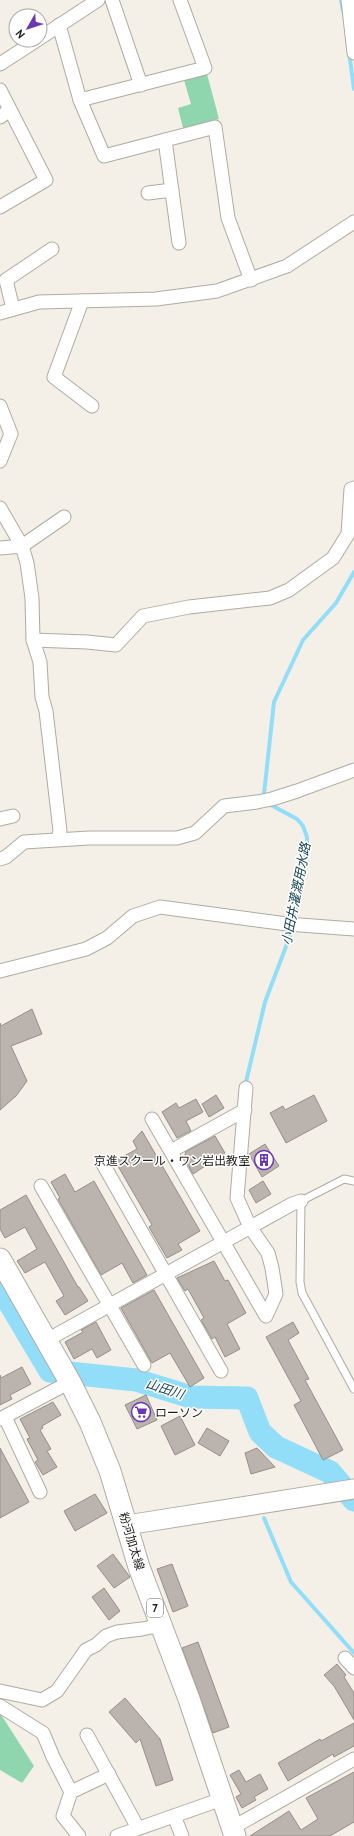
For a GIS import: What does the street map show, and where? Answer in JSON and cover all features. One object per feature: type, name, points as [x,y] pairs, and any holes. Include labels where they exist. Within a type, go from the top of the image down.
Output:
[{"type":"main road","name":"粉河加太線","points":[[0,1259],[67,1376],[90,1422],[110,1471],[139,1567],[189,1699],[234,1832]]},
{"type":"street","points":[[48,33],[98,0]]},
{"type":"street","points":[[112,0],[141,85]]},
{"type":"street","points":[[80,100],[205,68],[180,0]]},
{"type":"street","points":[[348,0],[354,53]]},
{"type":"street","points":[[59,26],[80,100],[104,156],[215,127],[228,218],[251,280]]},
{"type":"street","points":[[0,64],[25,48]]},
{"type":"street","points":[[0,90],[5,113],[46,180],[0,207]]},
{"type":"street","points":[[165,140],[179,243]]},
{"type":"street","points":[[148,193],[172,190]]},
{"type":"street","points":[[0,313],[39,302],[156,299],[217,291],[287,266],[354,222]]},
{"type":"street","points":[[13,309],[6,280],[52,249]]},
{"type":"street","points":[[82,301],[54,377],[92,406]]},
{"type":"street","points":[[0,406],[11,434],[0,461]]},
{"type":"street","points":[[33,640],[87,642],[116,645],[143,616],[189,607],[270,598],[289,590],[332,558],[351,535],[351,489],[354,488]]},
{"type":"street","points":[[0,508],[22,546],[27,563],[32,598],[33,640],[40,662],[42,697],[46,711],[60,831],[58,839]]},
{"type":"street","points":[[0,548],[22,546],[64,517]]},
{"type":"street","points":[[0,859],[6,858],[24,842],[58,839],[177,838],[195,833],[224,806],[272,799],[354,770]]},
{"type":"street","points":[[0,819],[13,816]]},
{"type":"street","points":[[0,971],[86,949],[107,938],[133,916],[160,907],[287,924],[354,929]]},
{"type":"street","points":[[152,1119],[266,1316],[276,1294],[272,1268],[268,1253],[250,1227],[237,1198],[246,1088]]},
{"type":"street","points":[[171,1151],[245,1110]]},
{"type":"street","points":[[103,1164],[221,1371]]},
{"type":"street","points":[[41,1186],[144,1365]]},
{"type":"street","points":[[47,1340],[292,1204],[301,1201]]},
{"type":"street","points":[[40,1492],[2,1418],[67,1376]]},
{"type":"street","points":[[127,1525],[354,1489]]},
{"type":"street","points":[[0,1691],[42,1700],[57,1691],[86,1650],[96,1645],[106,1636],[117,1632],[142,1630],[161,1625]]},
{"type":"street","points":[[345,1658],[354,1668]]},
{"type":"street","points":[[0,1706],[44,1734],[53,1757],[71,1792],[63,1816],[79,1836]]},
{"type":"street","points":[[87,1735],[138,1828]]},
{"type":"street","points":[[234,1832],[354,1759]]},
{"type":"street","points":[[71,1792],[109,1774]]},
{"type":"street","points":[[117,1836],[222,1799]]},
{"type":"street","points":[[174,1816],[182,1836]]},
{"type":"lane","points":[[354,1181],[344,1179],[301,1201],[300,1287],[354,1389]]},
{"type":"green space","points":[[207,74],[219,119],[183,128],[178,108],[191,104],[184,80]]},
{"type":"green space","points":[[0,1713],[34,1766],[22,1783],[0,1770]]},
{"type":"building","points":[[32,1009],[42,1034],[11,1046],[27,1081],[16,1096],[0,1110],[0,1023],[1,1026]]},
{"type":"building","points":[[216,1095],[224,1108],[209,1117],[202,1104]]},
{"type":"building","points":[[314,1095],[327,1121],[286,1143],[270,1113],[283,1106],[285,1110]]},
{"type":"building","points":[[196,1099],[203,1112],[186,1121],[191,1131],[177,1138],[162,1112],[176,1103],[179,1108]]},
{"type":"building","points":[[142,1131],[200,1231],[178,1244],[182,1250],[167,1258],[149,1227],[152,1225],[115,1161],[137,1149],[133,1141]]},
{"type":"building","points":[[215,1136],[225,1153],[193,1174],[183,1156],[186,1154],[185,1152]]},
{"type":"building","name":"京進スクール・ワン岩出教室","points":[[265,1144],[279,1166],[262,1177],[249,1154]]},
{"type":"building","points":[[65,1174],[75,1192],[94,1181],[147,1275],[133,1283],[122,1263],[101,1275],[58,1199],[60,1198],[51,1182]]},
{"type":"building","points":[[263,1181],[271,1194],[256,1203],[249,1190]]},
{"type":"building","points":[[26,1195],[78,1287],[88,1301],[65,1315],[56,1301],[64,1296],[45,1262],[25,1273],[17,1261],[37,1249],[25,1227],[5,1238],[0,1229],[0,1210]]},
{"type":"building","points":[[214,1261],[225,1281],[228,1280],[246,1313],[227,1324],[240,1349],[225,1357],[215,1337],[212,1339],[201,1320],[204,1318],[188,1289],[185,1291],[177,1278]]},
{"type":"building","points":[[154,1290],[204,1378],[190,1387],[170,1353],[152,1363],[121,1308]]},
{"type":"building","points":[[96,1322],[111,1350],[97,1358],[92,1349],[74,1359],[65,1342],[83,1332],[81,1330]]},
{"type":"building","points":[[293,1322],[299,1333],[288,1340],[309,1379],[305,1380],[343,1450],[323,1460],[294,1405],[301,1401],[266,1337]]},
{"type":"building","points":[[22,1367],[31,1384],[10,1395],[12,1399],[0,1405],[0,1375],[1,1378]]},
{"type":"building","name":"ローソン","points":[[146,1395],[157,1420],[137,1429],[125,1405]]},
{"type":"building","points":[[53,1402],[61,1415],[42,1426],[43,1428],[40,1430],[51,1449],[47,1451],[57,1467],[43,1475],[35,1462],[38,1460],[27,1439],[30,1438],[20,1419]]},
{"type":"building","points":[[180,1416],[195,1445],[175,1455],[161,1426]]},
{"type":"building","points":[[207,1428],[229,1441],[220,1456],[198,1443]]},
{"type":"building","points":[[0,1448],[29,1502],[0,1518]]},
{"type":"building","points":[[257,1448],[275,1467],[251,1474],[245,1453]]},
{"type":"building","points":[[95,1494],[107,1513],[75,1531],[64,1511]]},
{"type":"building","points":[[113,1554],[130,1577],[114,1588],[97,1566]]},
{"type":"building","points":[[172,1564],[188,1606],[173,1612],[157,1569]]},
{"type":"building","points":[[104,1588],[120,1611],[109,1620],[92,1597]]},
{"type":"building","points":[[198,1642],[229,1727],[213,1733],[182,1648]]},
{"type":"building","points":[[337,1664],[346,1675],[344,1677],[354,1693],[354,1720],[334,1686],[324,1675]]},
{"type":"building","points":[[125,1698],[160,1739],[173,1780],[156,1786],[140,1739],[136,1743],[109,1712]]},
{"type":"building","points":[[354,1723],[354,1746],[334,1757],[333,1754],[288,1781],[278,1763],[320,1739],[321,1741]]},
{"type":"building","points":[[239,1770],[246,1782],[260,1774],[268,1789],[254,1797],[256,1800],[242,1808],[236,1797],[241,1794],[230,1775]]},
{"type":"building","points":[[354,1772],[354,1822],[330,1836],[250,1836],[289,1811],[301,1830],[318,1819],[306,1798]]},
{"type":"waterway","name":"小田井灌漑用水路","points":[[341,0],[343,11]]},
{"type":"waterway","name":"小田井灌漑用水路","points":[[349,52],[354,89]]},
{"type":"waterway","name":"小田井灌漑用水路","points":[[245,1086],[265,1002],[290,936],[307,850],[307,837],[303,826],[297,819],[271,805],[264,794],[274,702],[303,640],[336,603],[354,572]]},
{"type":"waterway","name":"山田川","points":[[0,1287],[50,1371],[136,1380],[191,1397],[247,1398],[260,1432],[276,1447],[330,1472],[354,1500]]},
{"type":"waterway","name":"小田井灌漑用水路","points":[[264,1518],[291,1582],[354,1653]]},
{"type":"place","name":"京進スクール・ワン岩出教室","points":[[264,1160]]},
{"type":"place","name":"ローソン","points":[[141,1412]]}]
